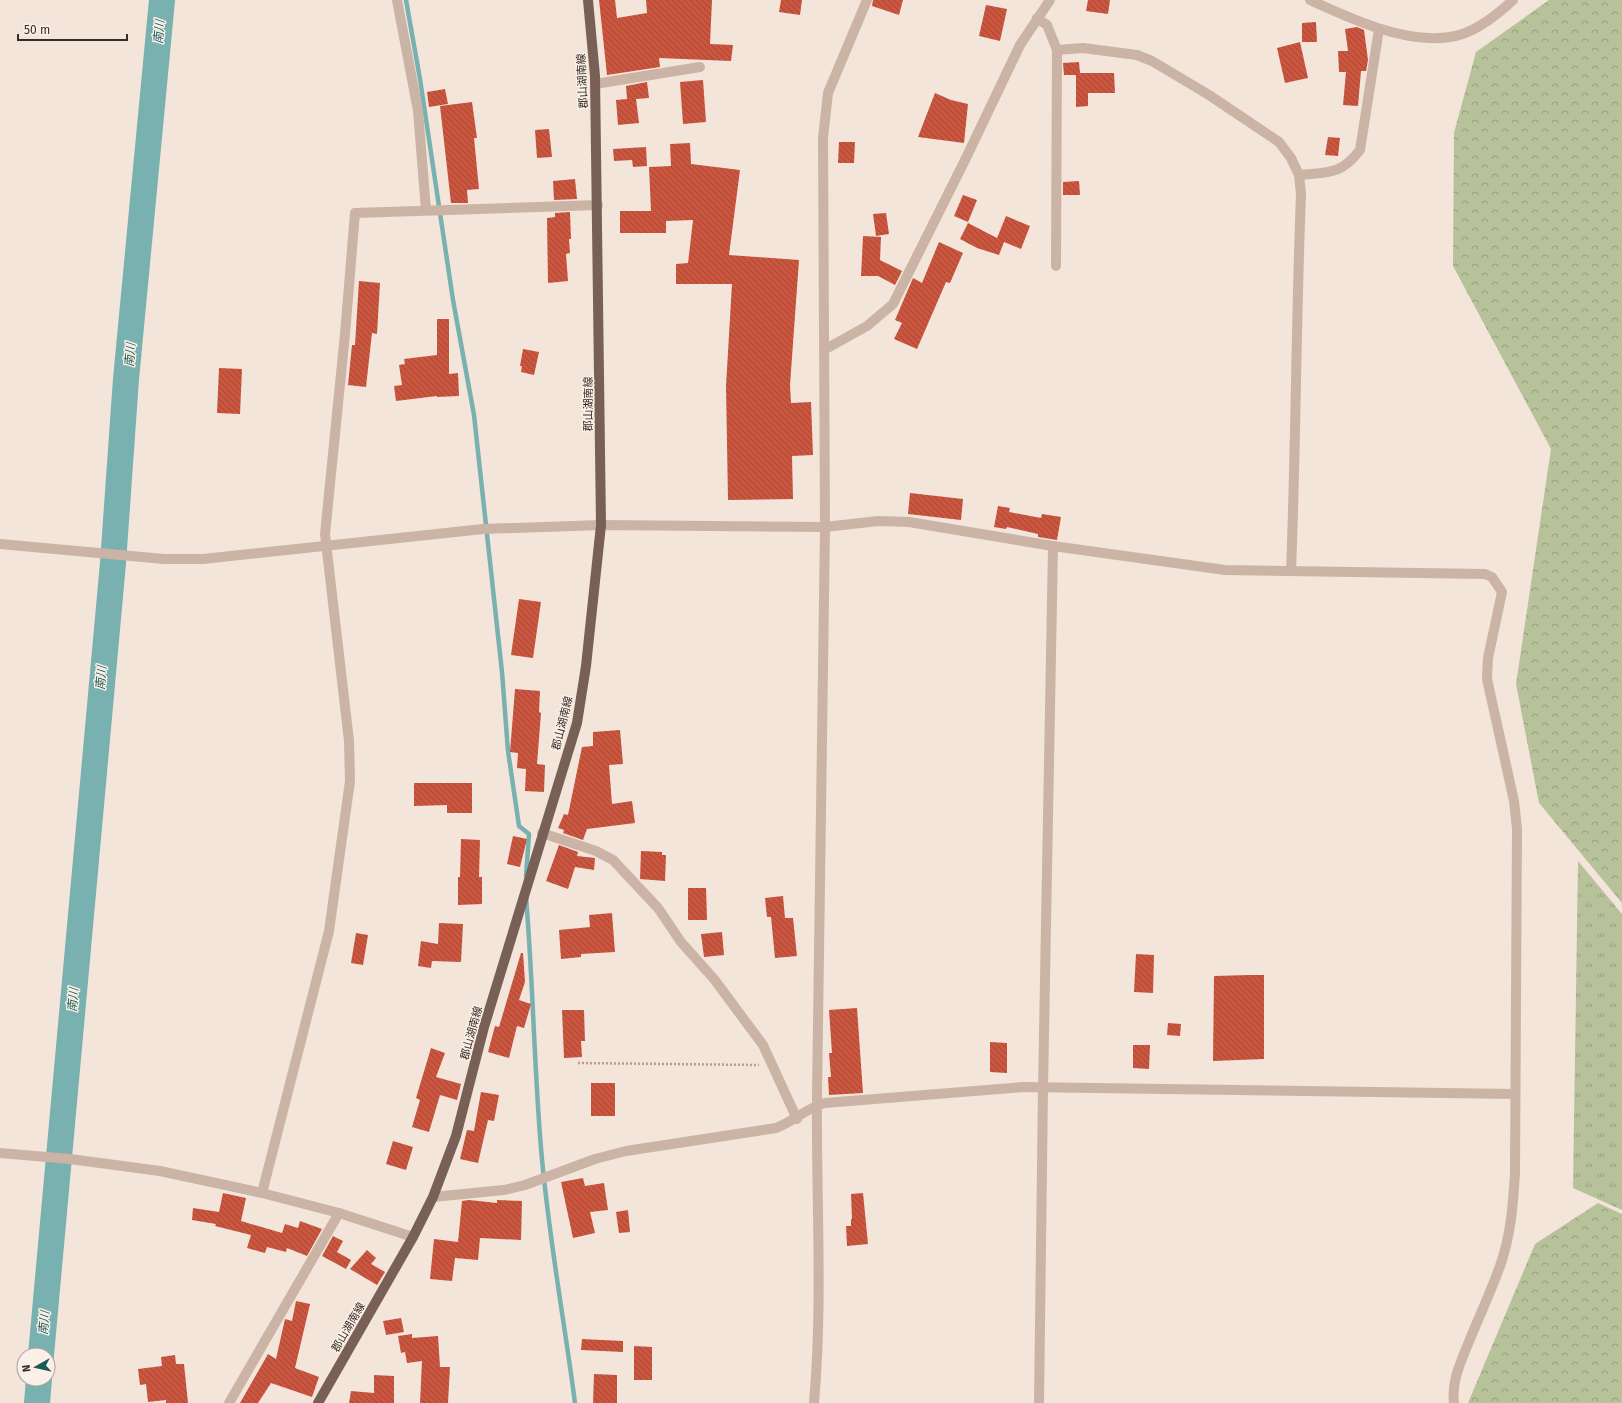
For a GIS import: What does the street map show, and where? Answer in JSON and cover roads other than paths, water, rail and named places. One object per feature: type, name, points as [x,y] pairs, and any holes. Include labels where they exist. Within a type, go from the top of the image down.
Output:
[{"type":"main road","name":"郡山湖南線","points":[[318,1403],[413,1237],[433,1196],[456,1136],[484,1027],[542,833],[577,723],[586,666],[601,525],[598,205],[595,84],[588,0]]},
{"type":"street","points":[[397,0],[418,111],[426,210]]},
{"type":"street","points":[[814,1403],[819,1345],[817,1106],[818,813],[825,527],[823,138],[828,93],[834,84],[867,0]]},
{"type":"street","points":[[824,350],[867,326],[893,304],[967,156],[1020,45],[1050,0]]},
{"type":"street","points":[[1310,0],[1379,29],[1431,38],[1451,37],[1467,32],[1500,12],[1512,0]]},
{"type":"street","points":[[1037,18],[1047,25],[1057,50],[1056,266]]},
{"type":"street","points":[[1299,175],[1340,169],[1348,164],[1360,150],[1379,29]]},
{"type":"street","points":[[1057,50],[1082,48],[1137,56],[1152,61],[1209,95],[1279,142],[1292,158],[1299,175],[1301,194],[1295,409],[1296,462],[1291,571]]},
{"type":"street","points":[[595,84],[700,67]]},
{"type":"street","points":[[262,1193],[329,931],[350,781],[349,741],[325,534],[345,334],[355,213],[598,205]]},
{"type":"street","points":[[0,544],[164,559],[202,559],[483,529],[601,525],[825,527],[878,521],[909,522],[1053,546],[1225,570],[1485,574],[1492,577],[1502,592],[1488,658],[1487,679],[1514,801],[1517,829],[1514,1094],[1515,1173],[1513,1212],[1506,1244],[1500,1266],[1456,1374],[1453,1395],[1454,1403]]},
{"type":"street","points":[[1039,1403],[1053,546]]},
{"type":"street","points":[[542,833],[602,854],[622,868],[658,908],[681,942],[714,979],[763,1045],[797,1119]]},
{"type":"street","points":[[433,1196],[504,1190],[524,1185],[595,1159],[626,1151],[766,1131],[785,1125],[817,1106],[825,1103],[1015,1088],[1514,1094]]},
{"type":"street","points":[[0,1153],[70,1159],[160,1171],[262,1193],[338,1212],[413,1237]]},
{"type":"street","points":[[229,1403],[338,1212]]},
{"type":"waterway","name":"南川","points":[[42,1347],[113,563],[126,379],[162,0]]},
{"type":"waterway","points":[[406,0],[420,79],[453,300],[474,415],[502,672],[508,751],[519,826],[529,834],[526,876]]},
{"type":"waterway","points":[[526,897],[544,1180],[575,1403]]},
{"type":"waterway","name":"南川","points":[[37,1403],[38,1387]]}]
